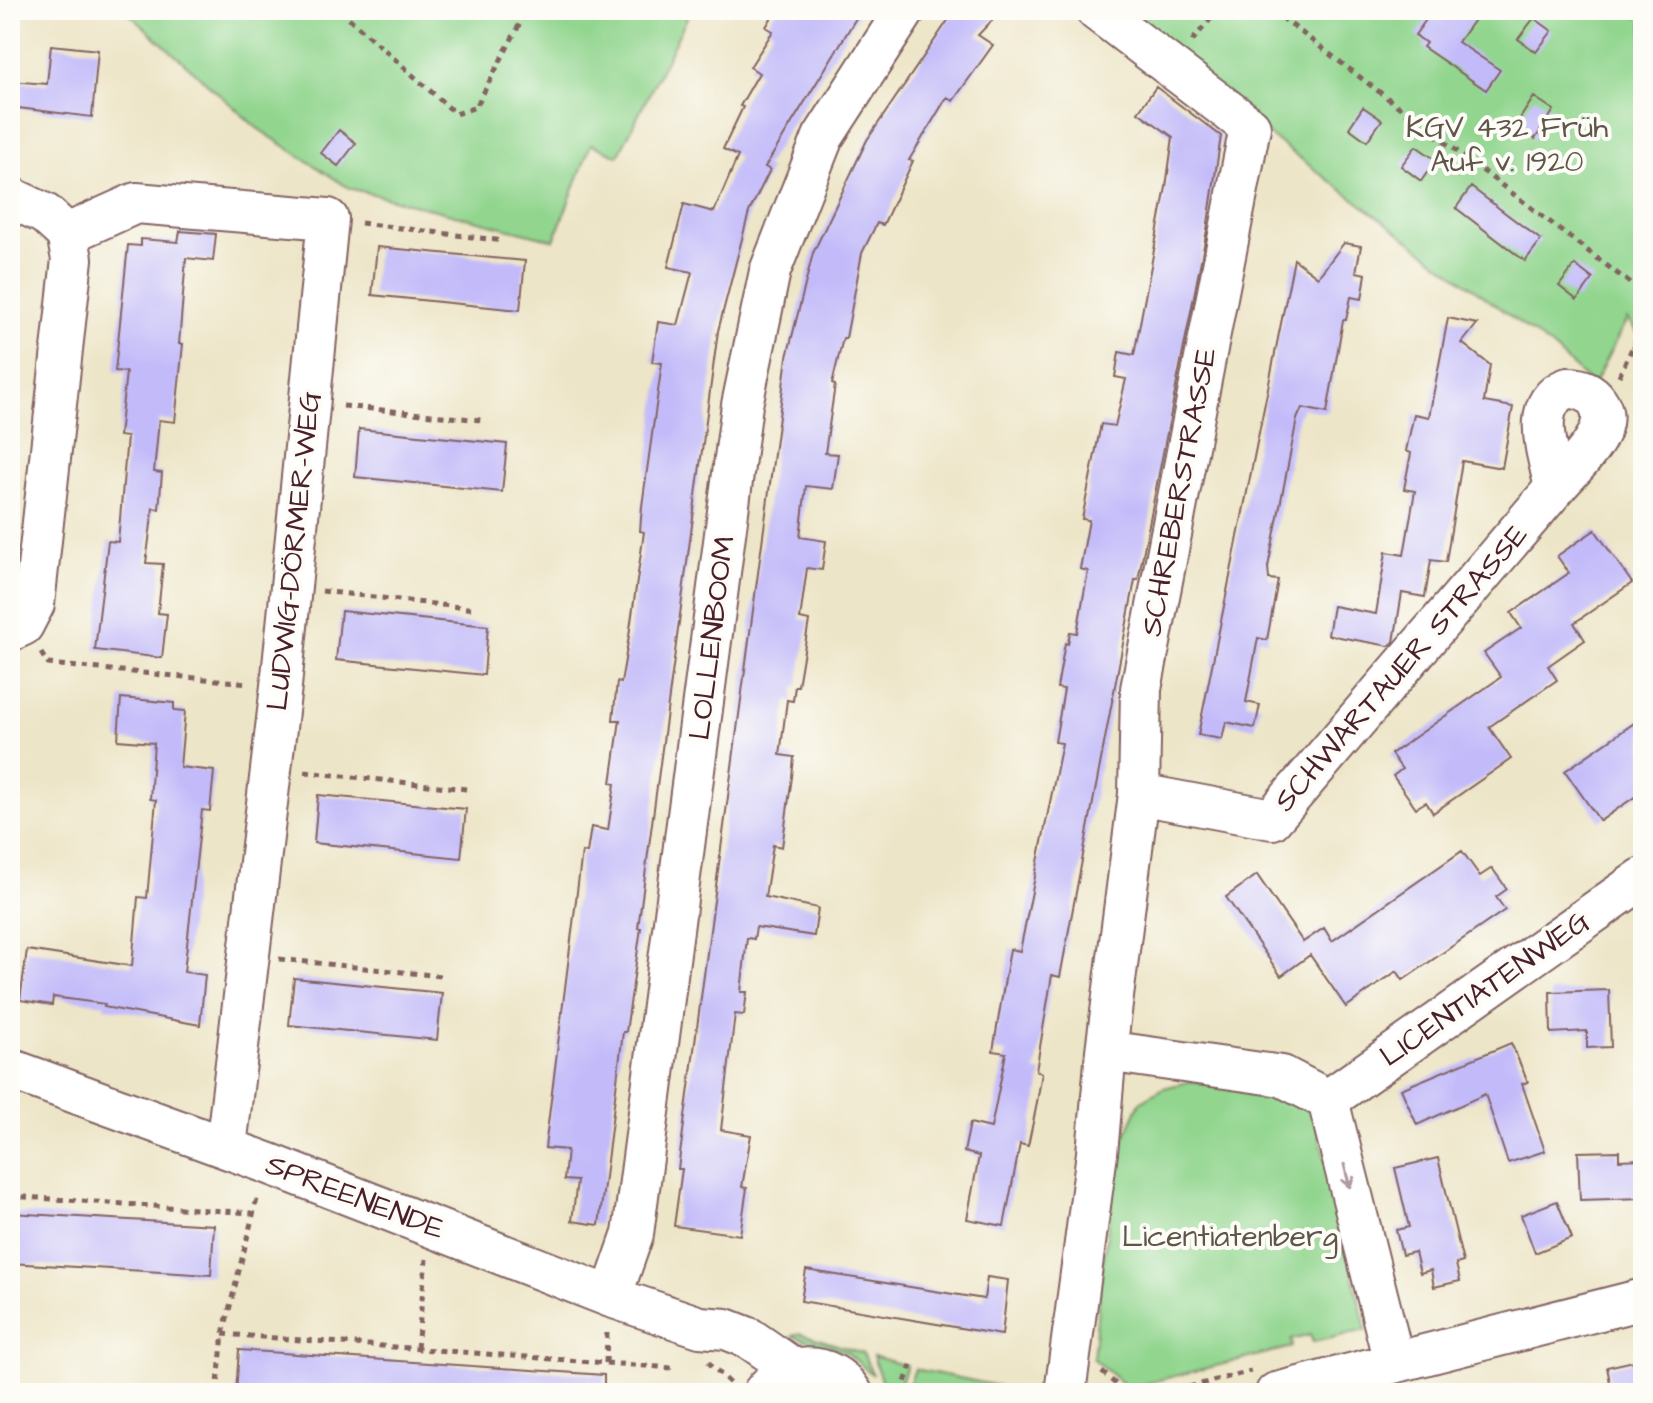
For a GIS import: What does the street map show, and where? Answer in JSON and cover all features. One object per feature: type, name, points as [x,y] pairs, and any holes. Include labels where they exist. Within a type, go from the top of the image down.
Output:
[{"type":"street","name":"LOLLENBOOM","points":[[611,1297],[633,1234],[742,405],[770,271],[823,137],[905,10]]},
{"type":"street","name":"SCHREBERSTRASSE","points":[[1065,1393],[1139,794],[1141,689],[1250,127],[1096,10]]},
{"type":"street","points":[[10,197],[45,214],[67,234],[72,259],[34,604],[16,628]]},
{"type":"street","points":[[67,234],[136,203],[328,219]]},
{"type":"street","name":"LUDWIG-DÖRMER-WEG","points":[[226,1147],[281,686],[328,219]]},
{"type":"street","points":[[1555,488],[1543,418],[1547,402],[1560,391],[1575,388],[1595,399],[1602,413]]},
{"type":"street","name":"SCHWARTAUER STRASSE","points":[[1139,794],[1272,819],[1597,437],[1602,413]]},
{"type":"street","name":"LICENTIATENWEG","points":[[1328,1100],[1643,878]]},
{"type":"street","points":[[1106,1051],[1282,1076],[1328,1100],[1394,1362]]},
{"type":"street","name":"SPREENENDE","points":[[10,1069],[226,1147],[611,1297],[701,1342],[731,1353],[752,1390]]},
{"type":"street","points":[[1276,1393],[1643,1299]]},
{"type":"street","name":"SPREENENDE","points":[[701,1342],[726,1329],[749,1338],[794,1369]]},
{"type":"street","points":[[752,1390],[794,1369],[809,1367],[828,1372],[852,1393]]},
{"type":"path","points":[[340,10],[456,114],[476,107],[527,10]]},
{"type":"path","points":[[1171,66],[1218,10]]},
{"type":"path","points":[[1272,10],[1643,293]]},
{"type":"path","points":[[1627,10],[1643,21]]},
{"type":"path","points":[[328,219],[503,241]]},
{"type":"path","points":[[1602,413],[1643,325]]},
{"type":"path","points":[[1633,345],[1643,357]]},
{"type":"path","points":[[309,403],[481,420]]},
{"type":"path","points":[[291,587],[476,609]]},
{"type":"path","points":[[16,628],[48,664],[281,686]]},
{"type":"path","points":[[271,769],[467,789]]},
{"type":"path","points":[[248,956],[441,976]]},
{"type":"path","points":[[217,1393],[223,1334],[252,1213],[270,1164]]},
{"type":"path","points":[[10,1196],[252,1213]]},
{"type":"path","points":[[417,1348],[426,1259]]},
{"type":"path","points":[[223,1334],[672,1368]]},
{"type":"path","points":[[701,1342],[719,1369],[752,1390]]},
{"type":"path","points":[[901,1393],[912,1363]]},
{"type":"green space","points":[[125,10],[691,10],[618,156],[591,144],[554,240],[349,188],[257,128]]},
{"type":"green space","name":"KGV 432 Früh Auf v. 1920","points":[[1108,10],[1643,10],[1643,340],[1627,319],[1593,385],[1554,349],[1173,63]]},
{"type":"green space","name":"Licentiatenberg","points":[[1191,1081],[1274,1091],[1314,1113],[1366,1330],[1313,1342],[1310,1335],[1291,1340],[1292,1347],[1127,1388],[1093,1358],[1118,1157],[1140,1102],[1164,1088]]},
{"type":"green space","points":[[799,1333],[863,1353],[873,1375],[846,1352],[793,1336]]},
{"type":"green space","points":[[873,1356],[907,1366],[897,1393],[885,1393]]},
{"type":"green space","points":[[915,1369],[1033,1393],[906,1393]]},
{"type":"building","points":[[776,10],[861,10],[765,167],[770,170],[749,212],[718,331],[638,928],[641,928],[626,1032],[623,1032],[599,1225],[572,1221],[577,1181],[564,1180],[567,1150],[545,1148],[582,852],[587,853],[591,827],[608,830],[615,784],[611,783],[620,720],[613,720],[644,532],[640,531],[642,506],[662,363],[652,362],[658,322],[678,325],[692,272],[668,267],[684,204],[714,212],[738,156],[723,149],[743,107],[740,106],[759,73],[750,67],[773,31],[766,27]]},
{"type":"building","points":[[955,10],[1002,10],[978,35],[993,45],[953,101],[947,97],[909,160],[913,161],[883,225],[877,223],[862,253],[846,338],[843,338],[832,384],[835,385],[825,453],[838,454],[833,489],[806,486],[800,537],[826,541],[822,570],[807,568],[800,619],[809,621],[798,686],[795,686],[793,701],[787,700],[780,755],[794,757],[792,777],[782,847],[773,845],[765,897],[818,908],[814,936],[756,927],[754,939],[747,938],[741,992],[747,992],[744,1015],[735,1014],[721,1130],[751,1135],[742,1187],[747,1188],[740,1235],[674,1226],[682,1169],[678,1169],[787,357],[813,253],[867,140]]},
{"type":"building","points":[[1433,10],[1481,10],[1458,42],[1500,70],[1486,90],[1423,47],[1426,43],[1415,35]]},
{"type":"building","points":[[1534,18],[1552,31],[1536,52],[1518,39]]},
{"type":"building","points":[[51,45],[98,50],[92,117],[10,107],[10,81],[47,84]]},
{"type":"building","points":[[1156,87],[1221,136],[1207,230],[1138,580],[1135,580],[1060,977],[1052,975],[1036,1071],[1042,1073],[1036,1108],[1028,1146],[1020,1144],[1004,1226],[967,1219],[979,1156],[964,1152],[970,1123],[991,1128],[1006,1053],[993,1051],[1010,949],[1020,951],[1062,743],[1055,742],[1064,689],[1057,688],[1065,643],[1068,644],[1070,632],[1077,633],[1088,571],[1080,569],[1089,520],[1082,519],[1101,424],[1115,426],[1126,379],[1115,377],[1119,352],[1134,355],[1166,187],[1173,137],[1138,112]]},
{"type":"building","points":[[1534,97],[1554,110],[1535,139],[1515,126]]},
{"type":"building","points":[[1363,107],[1382,120],[1367,141],[1349,128]]},
{"type":"building","points":[[339,130],[356,143],[338,166],[321,153]]},
{"type":"building","points":[[1416,146],[1436,160],[1421,181],[1401,166]]},
{"type":"building","points":[[1471,187],[1541,240],[1525,261],[1456,208]]},
{"type":"building","points":[[180,231],[216,234],[213,261],[186,258],[179,344],[183,344],[175,422],[159,420],[154,472],[162,473],[159,509],[153,508],[146,563],[163,564],[158,613],[167,614],[162,658],[95,650],[108,541],[118,542],[127,437],[119,436],[126,372],[115,371],[128,245],[141,246],[141,239],[178,242]]},
{"type":"building","points":[[1344,243],[1361,246],[1356,272],[1366,274],[1362,299],[1351,297],[1346,320],[1343,320],[1327,413],[1302,408],[1297,419],[1268,567],[1269,579],[1278,580],[1267,640],[1258,638],[1246,702],[1260,705],[1255,728],[1226,722],[1222,739],[1198,735],[1294,259],[1318,277]]},
{"type":"building","points":[[377,247],[525,261],[520,310],[372,295]]},
{"type":"building","points":[[1575,265],[1593,279],[1577,300],[1559,286]]},
{"type":"building","points":[[1448,318],[1477,324],[1462,343],[1490,365],[1484,402],[1513,407],[1502,468],[1462,461],[1446,562],[1431,560],[1425,597],[1402,593],[1394,642],[1389,646],[1328,635],[1333,606],[1376,614],[1386,552],[1404,555],[1415,491],[1404,489],[1411,453],[1406,451],[1414,414],[1429,417]]},
{"type":"building","points":[[359,429],[507,444],[502,492],[355,477]]},
{"type":"building","points":[[1595,530],[1632,583],[1574,623],[1585,640],[1548,666],[1557,680],[1489,727],[1511,759],[1433,813],[1426,802],[1416,808],[1393,776],[1402,769],[1391,754],[1501,677],[1484,653],[1521,628],[1511,613],[1569,573],[1557,556]]},
{"type":"building","points":[[341,611],[488,626],[484,675],[336,660]]},
{"type":"building","points":[[121,698],[174,703],[174,710],[185,711],[180,767],[214,771],[210,811],[202,810],[184,972],[205,975],[200,1025],[104,1007],[105,1004],[53,997],[52,1005],[20,1000],[27,950],[132,966],[138,897],[147,898],[156,800],[150,799],[154,743],[118,740]]},
{"type":"building","points":[[1643,717],[1643,791],[1600,821],[1565,771]]},
{"type":"building","points":[[318,795],[466,809],[461,858],[314,843]]},
{"type":"building","points":[[1462,851],[1480,876],[1492,868],[1507,889],[1496,897],[1505,910],[1403,980],[1397,971],[1346,1007],[1310,955],[1281,976],[1226,897],[1257,875],[1303,942],[1324,928],[1332,941]]},
{"type":"building","points":[[294,978],[442,993],[437,1040],[289,1025]]},
{"type":"building","points":[[1609,990],[1611,1047],[1587,1048],[1587,1031],[1551,1033],[1550,992]]},
{"type":"building","points":[[1511,1043],[1528,1082],[1522,1084],[1545,1151],[1508,1163],[1485,1094],[1417,1125],[1401,1089]]},
{"type":"building","points":[[1619,1151],[1619,1160],[1643,1159],[1643,1198],[1580,1200],[1578,1152]]},
{"type":"building","points":[[1438,1158],[1463,1262],[1456,1264],[1460,1281],[1434,1287],[1431,1270],[1420,1273],[1415,1252],[1402,1255],[1396,1230],[1409,1227],[1395,1168]]},
{"type":"building","points":[[1557,1201],[1572,1238],[1535,1253],[1521,1215]]},
{"type":"building","points":[[10,1213],[214,1225],[211,1275],[10,1263]]},
{"type":"building","points":[[806,1270],[984,1299],[987,1277],[1008,1280],[1002,1335],[801,1301]]},
{"type":"building","points":[[239,1350],[604,1375],[604,1393],[236,1393]]},
{"type":"building","points":[[1643,1359],[1643,1386],[1612,1393],[1607,1367]]}]
